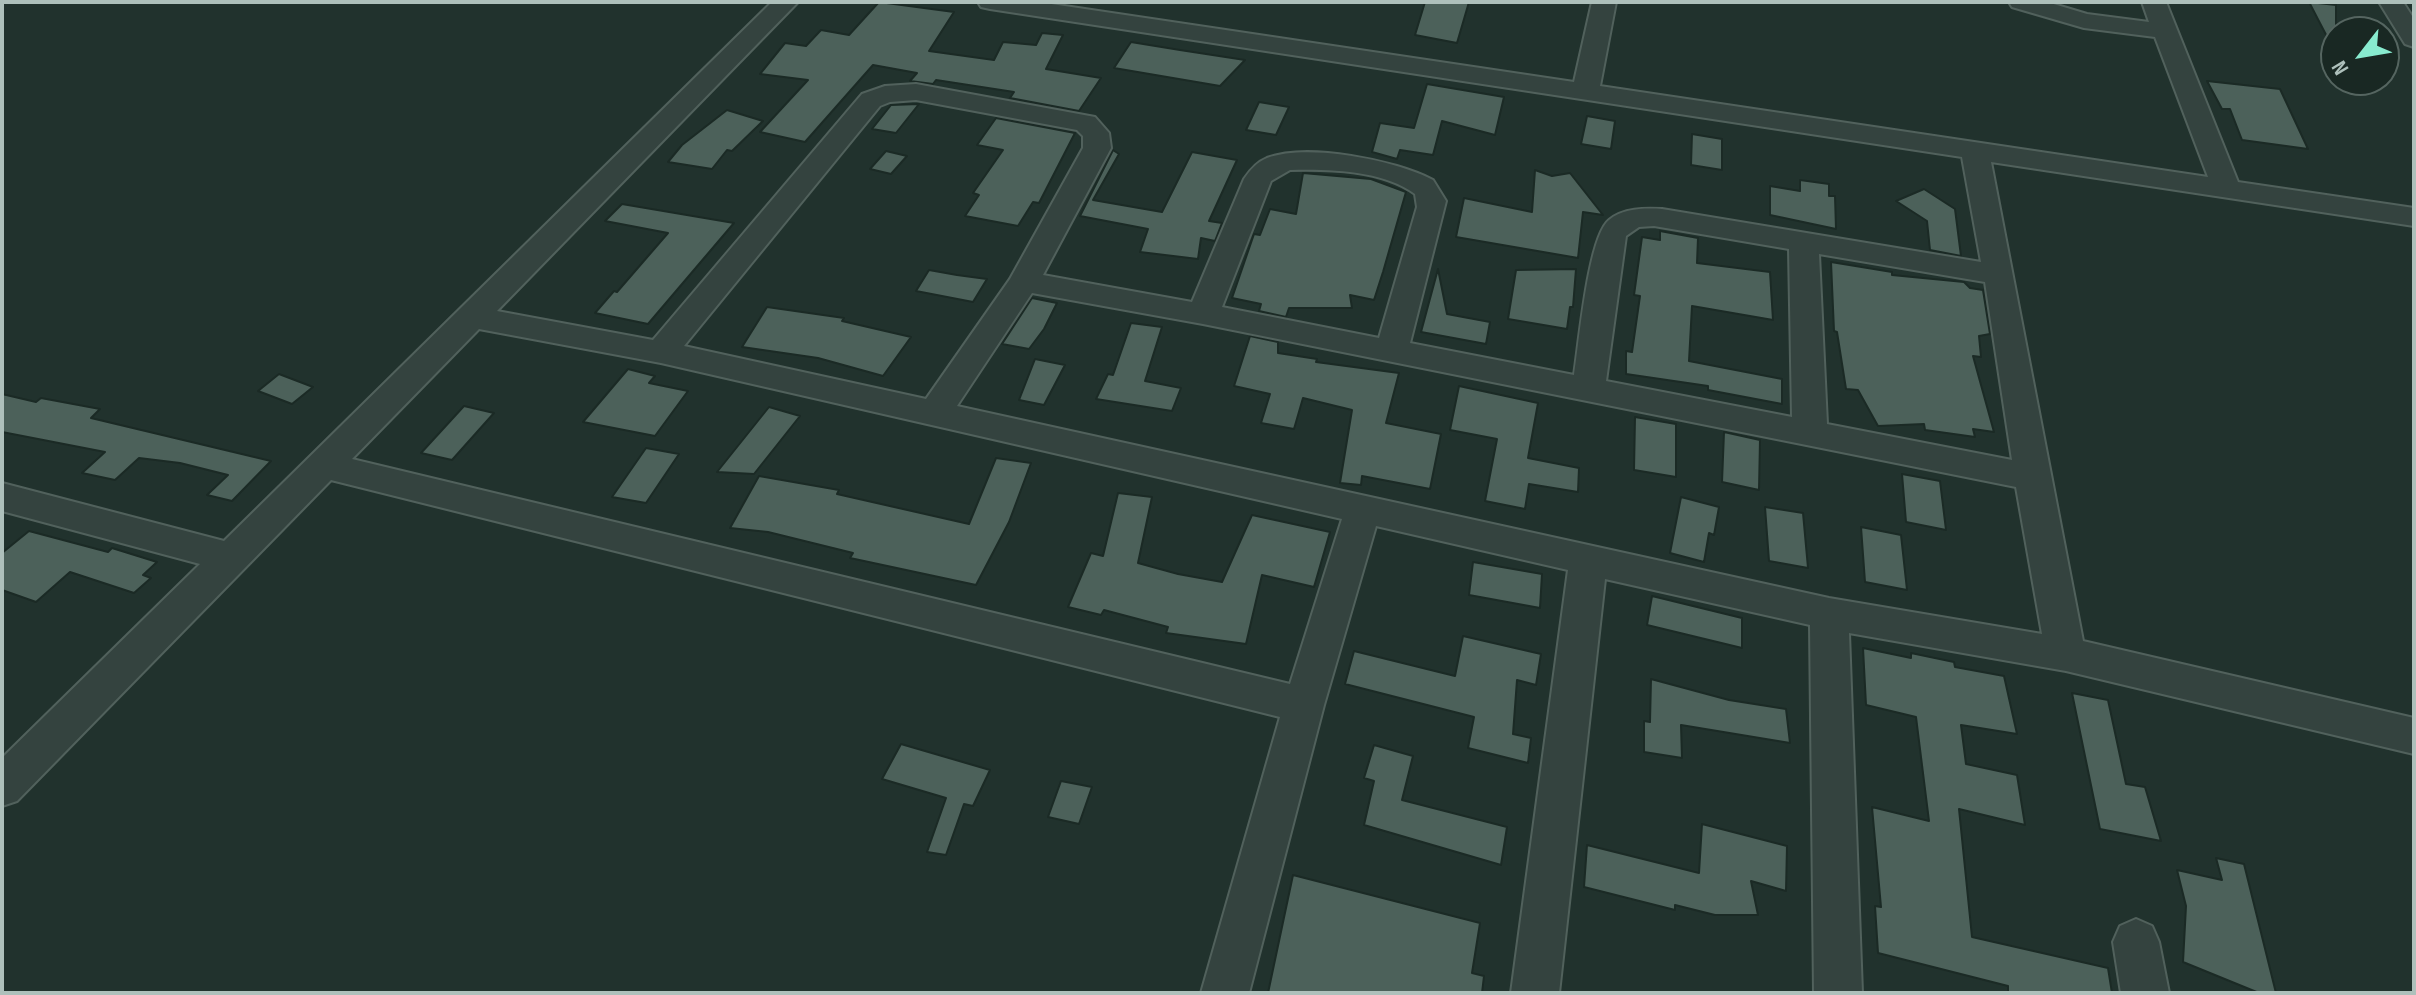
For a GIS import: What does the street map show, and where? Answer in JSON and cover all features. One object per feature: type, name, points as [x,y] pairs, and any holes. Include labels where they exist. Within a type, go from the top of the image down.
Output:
[{"type":"street","points":[[2,787],[230,557],[326,466],[786,2]]},
{"type":"street","points":[[990,2],[1137,13],[1585,93],[2414,217]]},
{"type":"street","points":[[1585,93],[1604,2]]},
{"type":"street","points":[[2021,2],[2084,21],[2164,31]]},
{"type":"street","points":[[2154,2],[2226,188]]},
{"type":"street","points":[[2391,2],[2414,39]]},
{"type":"street","points":[[661,352],[862,108],[885,94],[916,92],[1071,118],[1094,130],[1099,138],[1097,148],[1024,282],[933,415]]},
{"type":"street","points":[[1975,151],[2066,654]]},
{"type":"street","points":[[1203,314],[1258,179],[1265,170],[1293,160],[1396,175],[1424,187],[1432,197],[1432,207],[1391,352]]},
{"type":"street","points":[[1588,391],[1611,236],[1616,226],[1628,219],[1644,216],[1662,218],[1999,275]]},
{"type":"street","points":[[1804,244],[1810,434]]},
{"type":"street","points":[[1024,282],[1203,314],[2032,477]]},
{"type":"street","points":[[471,317],[661,352],[1829,614],[2066,654],[2414,736]]},
{"type":"street","points":[[326,466],[1304,705]]},
{"type":"street","points":[[2,497],[230,557]]},
{"type":"street","points":[[1225,993],[1304,705],[1363,510]]},
{"type":"street","points":[[1535,993],[1588,560]]},
{"type":"street","points":[[1829,614],[1838,993]]},
{"type":"street","points":[[2136,942],[2145,993]]},
{"type":"building","points":[[879,2],[954,12],[929,51],[994,60],[1003,42],[1036,45],[1042,33],[1063,35],[1046,69],[1101,78],[1079,111],[1010,98],[1014,92],[936,80],[933,84],[910,81],[917,73],[873,65],[805,142],[760,132],[808,80],[760,74],[785,43],[806,46],[821,30],[849,35]]},
{"type":"building","points":[[1425,2],[1469,2],[1457,43],[1415,35]]},
{"type":"building","points":[[2309,2],[2336,5],[2336,16],[2320,16],[2320,23]]},
{"type":"building","points":[[1131,42],[1245,60],[1220,86],[1114,68]]},
{"type":"building","points":[[2207,81],[2280,89],[2308,149],[2242,140],[2230,109],[2222,109]]},
{"type":"building","points":[[1427,84],[1504,97],[1495,135],[1442,121],[1433,155],[1400,150],[1397,159],[1372,152],[1380,123],[1414,128]]},
{"type":"building","points":[[1259,102],[1289,107],[1276,135],[1246,130]]},
{"type":"building","points":[[919,104],[896,133],[872,129],[891,105]]},
{"type":"building","points":[[727,110],[763,121],[732,151],[727,150],[712,169],[668,162],[682,145]]},
{"type":"building","points":[[1587,116],[1615,121],[1611,149],[1581,144]]},
{"type":"building","points":[[996,118],[1075,133],[1039,203],[1033,202],[1018,226],[965,216],[979,195],[973,193],[1003,150],[977,145]]},
{"type":"building","points":[[1692,134],[1722,139],[1722,170],[1691,165]]},
{"type":"building","points":[[1113,150],[1119,154],[1093,200],[1162,212],[1192,152],[1237,160],[1209,221],[1222,223],[1215,241],[1201,238],[1198,259],[1140,252],[1148,229],[1080,216]]},
{"type":"building","points":[[886,151],[907,156],[891,174],[870,169]]},
{"type":"building","points":[[1535,170],[1552,176],[1570,173],[1603,215],[1583,212],[1578,258],[1456,237],[1464,198],[1532,212]]},
{"type":"building","points":[[1303,173],[1371,179],[1406,192],[1374,300],[1350,295],[1352,308],[1289,308],[1286,317],[1259,311],[1261,304],[1232,298],[1254,234],[1260,235],[1270,209],[1296,214]]},
{"type":"building","points":[[1800,180],[1829,184],[1829,196],[1835,196],[1836,229],[1770,215],[1770,186],[1800,191]]},
{"type":"building","points":[[1924,189],[1955,209],[1961,256],[1930,250],[1927,221],[1896,201]]},
{"type":"building","points":[[622,204],[734,223],[648,324],[595,313],[668,233],[605,221]]},
{"type":"building","points":[[1660,231],[1698,238],[1697,263],[1770,272],[1773,320],[1692,306],[1689,361],[1782,379],[1782,404],[1708,390],[1708,386],[1626,374],[1626,351],[1632,352],[1640,296],[1634,295],[1642,237],[1660,240]]},
{"type":"building","points":[[1831,262],[1892,272],[1892,275],[1964,282],[1970,288],[1983,290],[1990,334],[1979,336],[1981,357],[1973,356],[1994,432],[1973,429],[1975,437],[1925,430],[1924,424],[1878,426],[1858,390],[1846,389],[1837,332],[1834,331]]},
{"type":"building","points":[[1438,269],[1447,314],[1490,322],[1486,344],[1421,332]]},
{"type":"building","points":[[1576,269],[1573,307],[1570,307],[1567,329],[1508,319],[1516,270]]},
{"type":"building","points":[[929,270],[987,279],[973,302],[916,291]]},
{"type":"building","points":[[1032,298],[1057,303],[1044,329],[1029,349],[1002,344]]},
{"type":"building","points":[[767,307],[844,318],[842,321],[911,337],[883,376],[818,358],[742,347]]},
{"type":"building","points":[[1131,323],[1162,327],[1145,381],[1181,388],[1172,411],[1096,399],[1108,374],[1113,375]]},
{"type":"building","points":[[1250,336],[1278,342],[1278,353],[1317,359],[1316,362],[1399,373],[1386,423],[1441,434],[1430,489],[1362,476],[1361,485],[1340,483],[1352,410],[1303,398],[1294,429],[1261,423],[1270,394],[1234,386]]},
{"type":"building","points":[[1035,359],[1065,365],[1044,405],[1019,400]]},
{"type":"building","points":[[628,369],[655,376],[649,383],[688,391],[655,436],[583,422]]},
{"type":"building","points":[[279,374],[313,387],[292,404],[258,391]]},
{"type":"building","points":[[1459,386],[1538,403],[1528,458],[1579,468],[1578,492],[1529,484],[1525,509],[1485,501],[1497,439],[1450,430]]},
{"type":"building","points":[[2,394],[36,402],[41,398],[100,409],[91,418],[271,461],[232,501],[207,495],[228,475],[180,463],[139,458],[115,480],[82,473],[105,452],[2,432]]},
{"type":"building","points":[[464,406],[494,413],[452,460],[421,453]]},
{"type":"building","points":[[769,407],[800,416],[754,474],[717,472]]},
{"type":"building","points":[[1635,417],[1676,424],[1676,477],[1634,470]]},
{"type":"building","points":[[1724,432],[1760,440],[1759,490],[1722,482]]},
{"type":"building","points":[[646,448],[679,454],[646,503],[612,497]]},
{"type":"building","points":[[996,458],[1031,463],[1009,522],[976,585],[850,558],[853,553],[768,532],[730,528],[759,476],[839,490],[837,494],[969,524]]},
{"type":"building","points":[[1902,474],[1940,481],[1946,530],[1906,522]]},
{"type":"building","points":[[1118,493],[1152,497],[1138,563],[1178,574],[1222,582],[1252,515],[1330,532],[1314,587],[1262,575],[1246,644],[1166,633],[1168,627],[1104,610],[1101,615],[1068,607],[1091,553],[1103,556]]},
{"type":"building","points":[[1681,497],[1719,507],[1714,535],[1709,533],[1704,562],[1670,553]]},
{"type":"building","points":[[1765,507],[1803,513],[1808,568],[1769,561]]},
{"type":"building","points":[[1861,527],[1901,535],[1907,590],[1865,582]]},
{"type":"building","points":[[29,531],[108,552],[112,548],[157,562],[143,575],[151,578],[134,593],[70,572],[36,602],[2,590],[2,553]]},
{"type":"building","points":[[1473,562],[1542,574],[1540,608],[1469,595]]},
{"type":"building","points":[[1652,596],[1742,618],[1742,648],[1647,625]]},
{"type":"building","points":[[1463,636],[1541,654],[1536,685],[1517,680],[1513,734],[1531,738],[1528,763],[1468,748],[1474,717],[1345,684],[1354,651],[1455,676]]},
{"type":"building","points":[[1863,648],[1911,658],[1911,653],[1954,662],[1955,667],[2004,676],[2017,734],[1961,725],[1966,764],[2017,775],[2025,825],[1959,809],[1972,937],[2108,968],[2112,993],[2008,993],[2008,986],[1878,953],[1875,906],[1881,907],[1872,807],[1929,821],[1916,717],[1866,705]]},
{"type":"building","points":[[1651,679],[1729,700],[1786,709],[1790,743],[1681,725],[1682,758],[1644,752],[1644,721],[1650,722]]},
{"type":"building","points":[[2072,693],[2108,700],[2126,784],[2145,787],[2161,841],[2100,829]]},
{"type":"building","points":[[901,744],[990,770],[973,806],[964,804],[946,855],[927,852],[946,798],[882,779]]},
{"type":"building","points":[[1374,745],[1413,756],[1402,800],[1507,827],[1501,865],[1364,825],[1374,781],[1364,778]]},
{"type":"building","points":[[1061,781],[1092,787],[1079,824],[1048,817]]},
{"type":"building","points":[[1702,824],[1787,846],[1786,891],[1751,881],[1758,915],[1715,915],[1675,905],[1675,910],[1584,887],[1587,845],[1699,873]]},
{"type":"building","points":[[2216,858],[2244,864],[2276,993],[2259,993],[2183,962],[2186,906],[2177,870],[2222,880]]},
{"type":"building","points":[[1293,875],[1480,923],[1472,973],[1484,976],[1482,993],[1268,993]]}]
